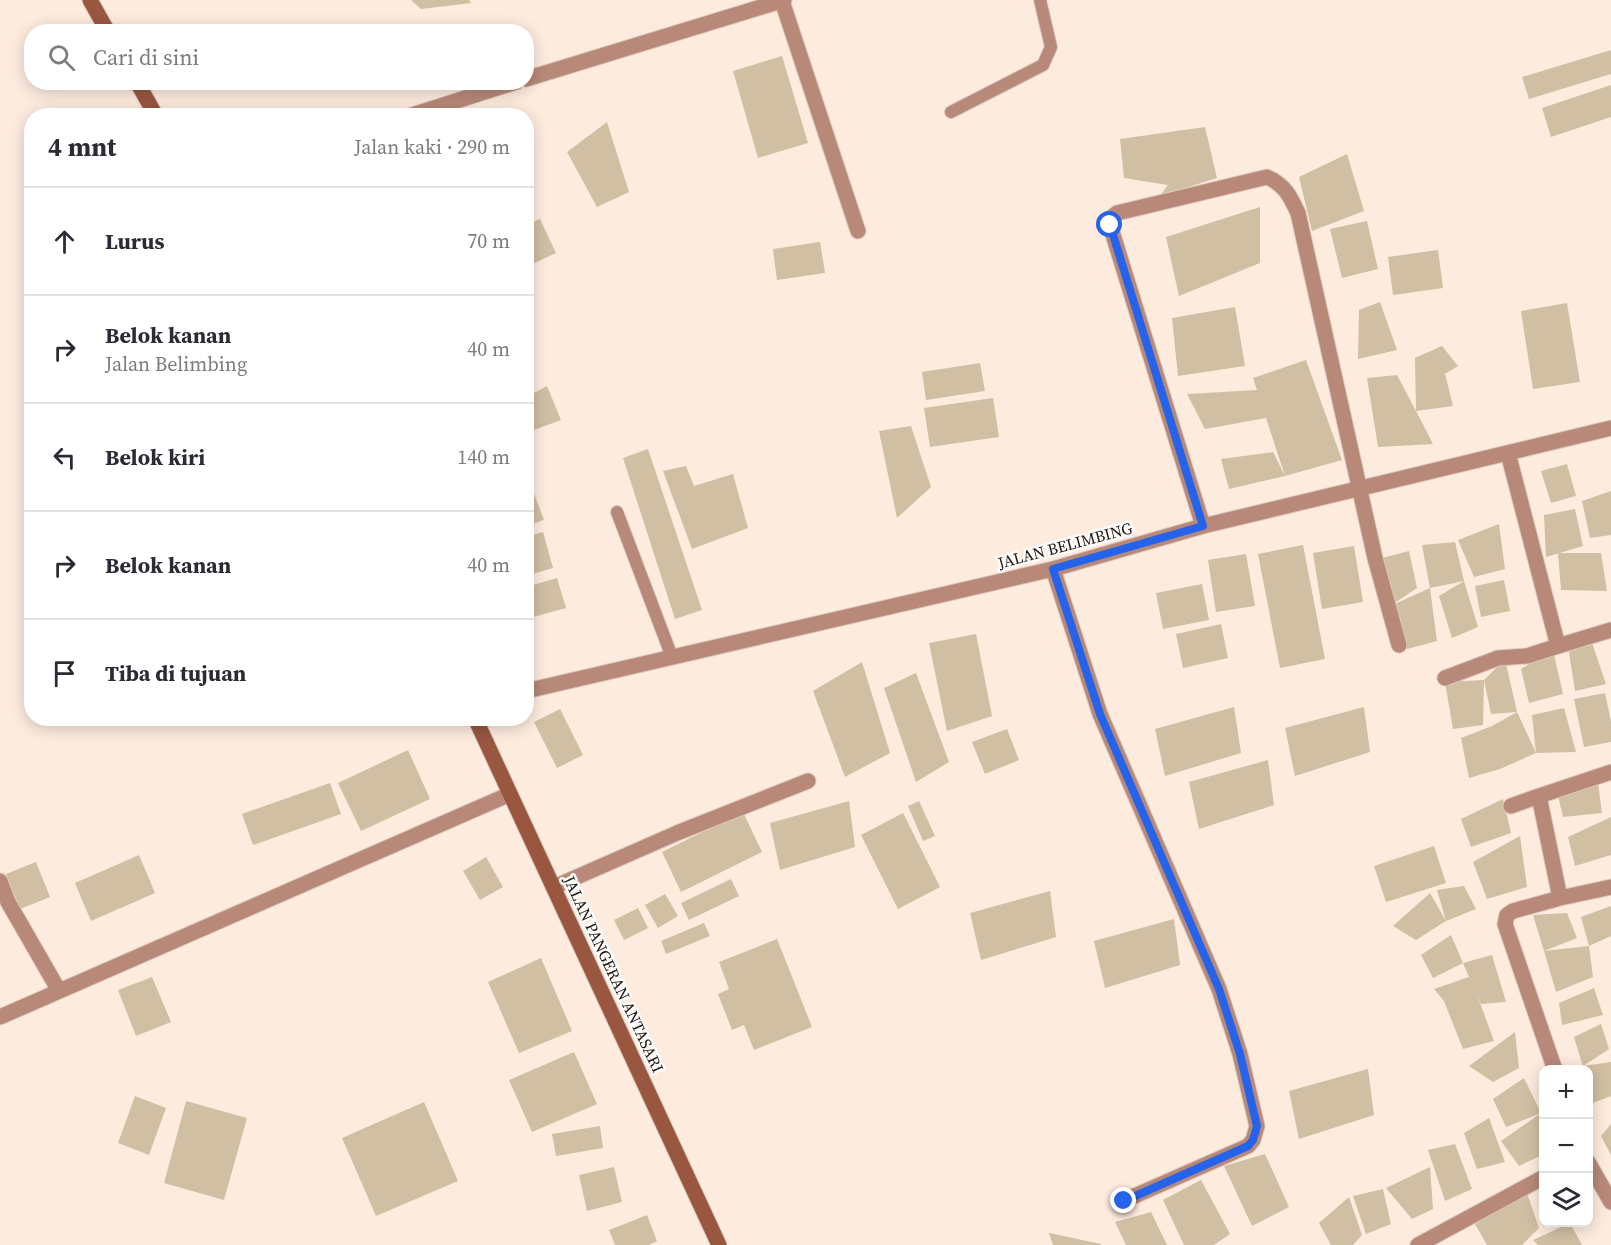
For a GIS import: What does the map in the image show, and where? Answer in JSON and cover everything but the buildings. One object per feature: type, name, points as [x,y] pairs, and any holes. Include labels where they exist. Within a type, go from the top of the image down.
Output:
[{"type":"street","points":[[90,0],[104,24]]},
{"type":"street","points":[[534,77],[783,0],[858,231]]},
{"type":"street","points":[[141,90],[152,108]]},
{"type":"street","points":[[434,108],[491,90]]},
{"type":"street","points":[[1203,526],[1110,225],[1111,218],[1117,213],[1267,177],[1280,183],[1288,191],[1298,213],[1360,489],[1399,645]]},
{"type":"street","name":"JALAN BELIMBING","points":[[534,689],[1053,569],[1203,526],[1611,428]]},
{"type":"street","points":[[1508,453],[1558,646]]},
{"type":"street","points":[[1053,569],[1100,714],[1219,989],[1243,1062],[1256,1112],[1257,1126],[1253,1140],[1248,1146],[1124,1201]]},
{"type":"street","points":[[1444,678],[1498,658],[1527,656],[1611,630]]},
{"type":"street","name":"JALAN PANGERAN ANTASARI","points":[[479,726],[719,1245]]},
{"type":"street","points":[[1511,806],[1611,772]]},
{"type":"street","points":[[554,887],[677,833],[808,781]]},
{"type":"street","points":[[0,1017],[58,989],[510,794]]},
{"type":"street","points":[[1539,796],[1560,898]]},
{"type":"street","points":[[0,881],[8,902],[58,989]]},
{"type":"street","points":[[1553,1065],[1505,924],[1507,915],[1513,911],[1560,898],[1611,887]]},
{"type":"street","points":[[1593,1171],[1611,1202]]},
{"type":"street","points":[[1418,1245],[1539,1180]]},
{"type":"lane","points":[[951,112],[1043,65],[1051,47],[1040,0]]},
{"type":"lane","points":[[617,512],[672,657]]},
{"type":"route","points":[[1110,225],[1203,526],[1053,569],[1100,714],[1165,869],[1219,989],[1248,1079],[1257,1126],[1253,1140],[1248,1146],[1224,1159],[1124,1201]]}]
